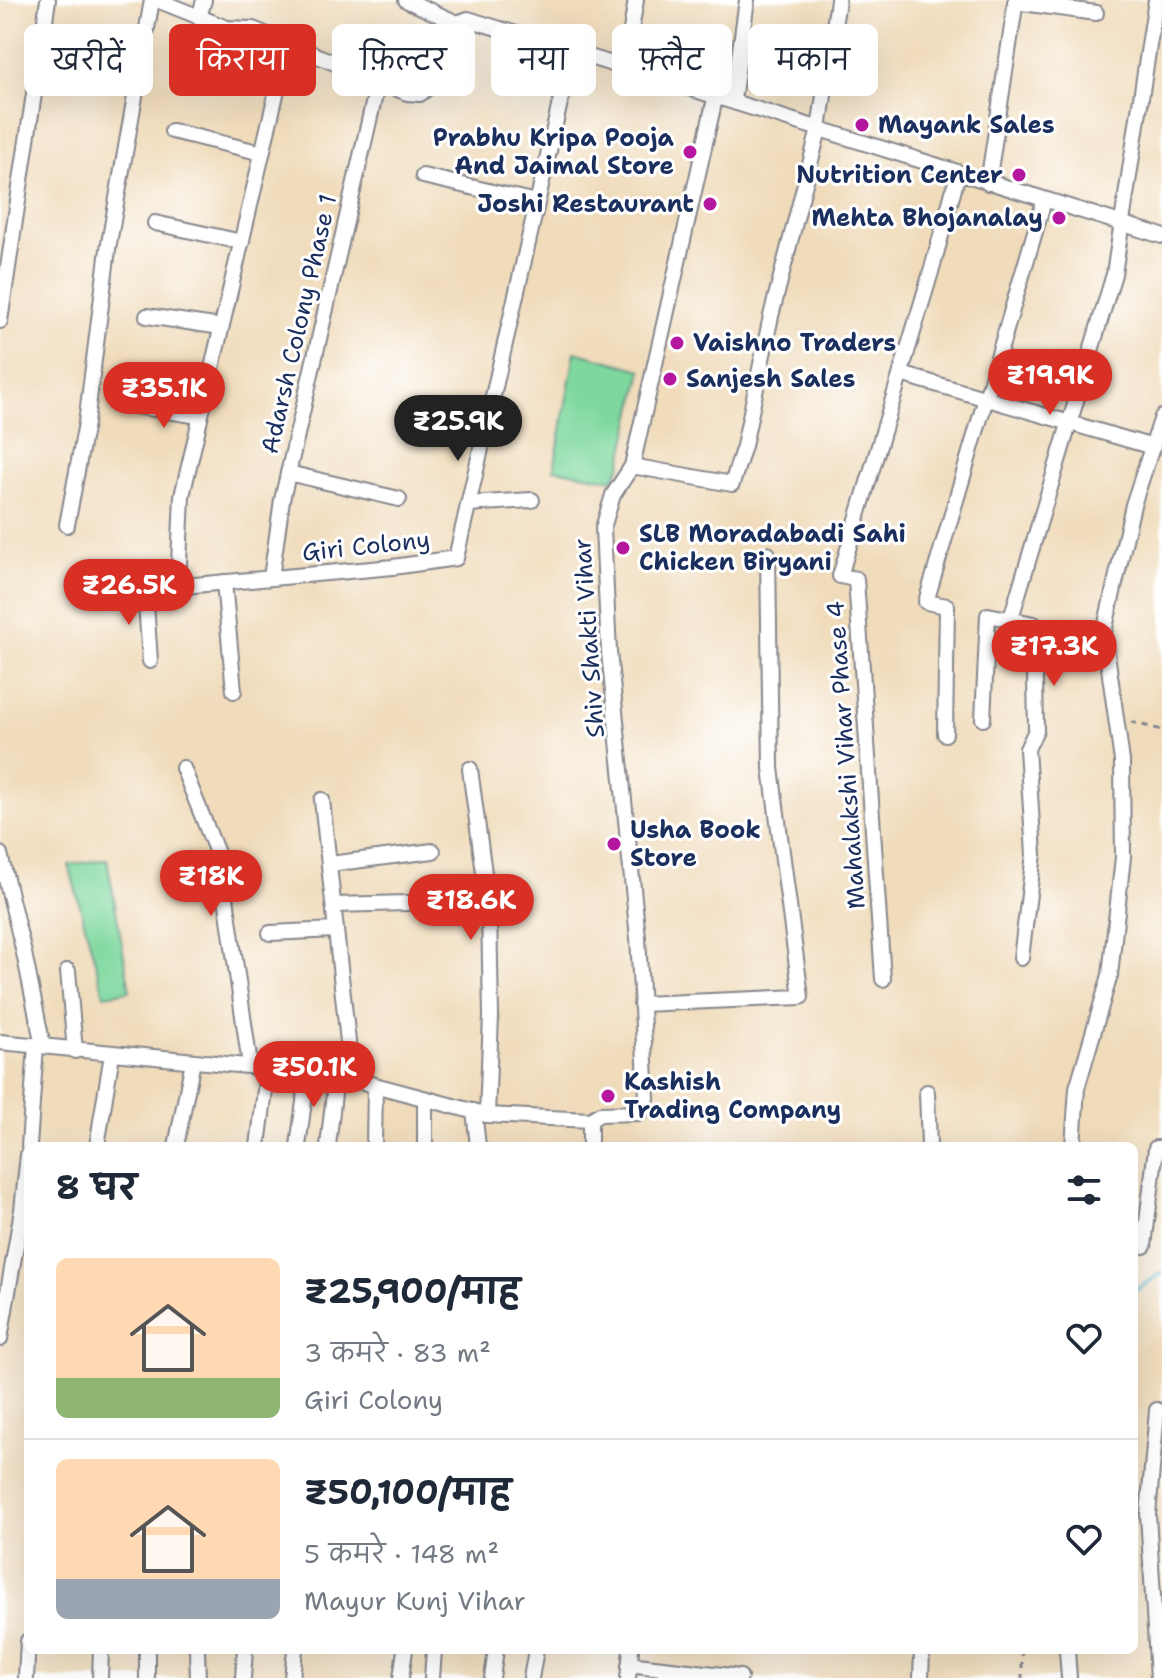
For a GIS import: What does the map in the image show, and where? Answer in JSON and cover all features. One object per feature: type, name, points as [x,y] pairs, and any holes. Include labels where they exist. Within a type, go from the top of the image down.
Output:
[{"type":"street","points":[[0,321],[48,0]]},
{"type":"street","points":[[67,525],[86,423],[108,249],[154,0],[216,24]]},
{"type":"street","points":[[199,18],[204,0]]},
{"type":"street","points":[[406,0],[457,23],[468,19],[491,26]]},
{"type":"street","points":[[632,24],[636,0]]},
{"type":"street","points":[[733,100],[747,0]]},
{"type":"street","points":[[632,466],[732,484],[744,446],[771,316],[819,129],[838,0]]},
{"type":"street","points":[[1011,618],[1114,274],[1156,0]]},
{"type":"street","points":[[988,183],[1016,1],[1096,13]]},
{"type":"street","points":[[178,586],[182,496],[275,96]]},
{"type":"street","name":"Adarsh Colony Phase 1","points":[[271,578],[288,473],[375,96]]},
{"type":"street","name":"Giri Colony","points":[[96,594],[393,567],[456,558],[561,96]]},
{"type":"street","name":"Shiv Shakti Vihar","points":[[590,1120],[600,1114],[640,1113],[646,1106],[638,938],[609,652],[603,528],[613,495],[632,466],[716,96]]},
{"type":"street","points":[[722,96],[958,174],[1162,236]]},
{"type":"street","points":[[172,131],[262,153]]},
{"type":"street","name":"Mahalakshi Vihar Phase 4","points":[[883,979],[856,579],[840,576],[958,174]]},
{"type":"street","points":[[423,176],[536,202]]},
{"type":"street","points":[[945,734],[947,606],[926,602],[1044,201]]},
{"type":"street","points":[[155,223],[242,242]]},
{"type":"street","points":[[147,316],[221,327]]},
{"type":"street","points":[[901,374],[1153,447]]},
{"type":"street","points":[[136,406],[199,416]]},
{"type":"street","points":[[1073,1142],[1077,1088],[1110,975],[1123,857],[1122,761],[1104,632],[1133,505],[1161,427]]},
{"type":"street","points":[[288,473],[399,499]]},
{"type":"street","points":[[468,504],[532,500]]},
{"type":"street","points":[[641,1004],[801,997],[771,768],[768,554]]},
{"type":"street","points":[[224,582],[234,691]]},
{"type":"street","points":[[145,589],[150,661]]},
{"type":"street","points":[[983,719],[988,615],[1034,624],[1036,730],[1027,749],[1034,854],[1021,958]]},
{"type":"street","points":[[183,768],[221,863],[250,1065]]},
{"type":"street","points":[[470,769],[489,910],[491,1016],[478,1142]]},
{"type":"street","points":[[322,800],[352,1079]]},
{"type":"street","points":[[330,864],[433,851]]},
{"type":"street","points":[[0,854],[24,953],[40,1046],[29,1142]]},
{"type":"street","points":[[334,905],[408,903]]},
{"type":"street","points":[[270,933],[336,930]]},
{"type":"street","points":[[68,971],[75,1051]]},
{"type":"street","points":[[0,1042],[268,1066],[352,1079],[480,1113],[590,1120],[590,1142]]},
{"type":"street","points":[[98,1142],[112,1054]]},
{"type":"street","points":[[177,1142],[193,1061]]},
{"type":"street","points":[[258,1142],[268,1066]]},
{"type":"street","points":[[299,1142],[308,1072]]},
{"type":"street","points":[[328,1142],[336,1077]]},
{"type":"street","points":[[374,1142],[375,1086]]},
{"type":"street","points":[[927,1092],[929,1142]]},
{"type":"street","points":[[425,1100],[425,1142]]},
{"type":"street","points":[[1144,1246],[1156,1148],[1162,1148]]},
{"type":"street","points":[[0,1339],[24,1181]]},
{"type":"street","points":[[1157,1410],[1148,1515],[1158,1678]]},
{"type":"street","points":[[26,1678],[27,1654]]},
{"type":"street","points":[[100,1678],[101,1654]]},
{"type":"street","points":[[147,1654],[147,1678]]},
{"type":"street","points":[[197,1654],[198,1678]]},
{"type":"street","points":[[243,1678],[245,1654]]},
{"type":"street","points":[[292,1678],[295,1654]]},
{"type":"street","points":[[401,1678],[404,1654]]},
{"type":"street","points":[[432,1678],[434,1654]]},
{"type":"street","points":[[492,1678],[495,1654]]},
{"type":"street","points":[[531,1678],[535,1654]]},
{"type":"street","points":[[921,1678],[922,1654]]},
{"type":"street","points":[[1067,1654],[1069,1678]]},
{"type":"street","points":[[629,1672],[637,1665],[740,1677]]},
{"type":"path","points":[[1116,717],[1162,730]]},
{"type":"path","points":[[1022,1654],[1022,1678]]},
{"type":"green space","points":[[575,352],[642,370],[621,465],[613,480],[554,469]]},
{"type":"green space","points":[[107,859],[130,991],[104,995],[69,865]]},
{"type":"waterway","points":[[1138,1288],[1162,1273]]},
{"type":"place","name":"Mayank Sales","points":[[862,125]]},
{"type":"place","name":"Prabhu Kripa Pooja And Jaimal Store","points":[[690,152]]},
{"type":"place","name":"Nutrition Center","points":[[1019,175]]},
{"type":"place","name":"Joshi Restaurant","points":[[710,204]]},
{"type":"place","name":"Mehta Bhojanalay","points":[[1059,218]]},
{"type":"place","name":"Vaishno Traders","points":[[677,343]]},
{"type":"place","name":"Sanjesh Sales","points":[[670,379]]},
{"type":"place","name":"SLB Moradabadi Sahi Chicken Biryani","points":[[623,548]]},
{"type":"place","name":"Usha Book Store","points":[[614,844]]},
{"type":"place","name":"Kashish Trading Company","points":[[608,1096]]}]
